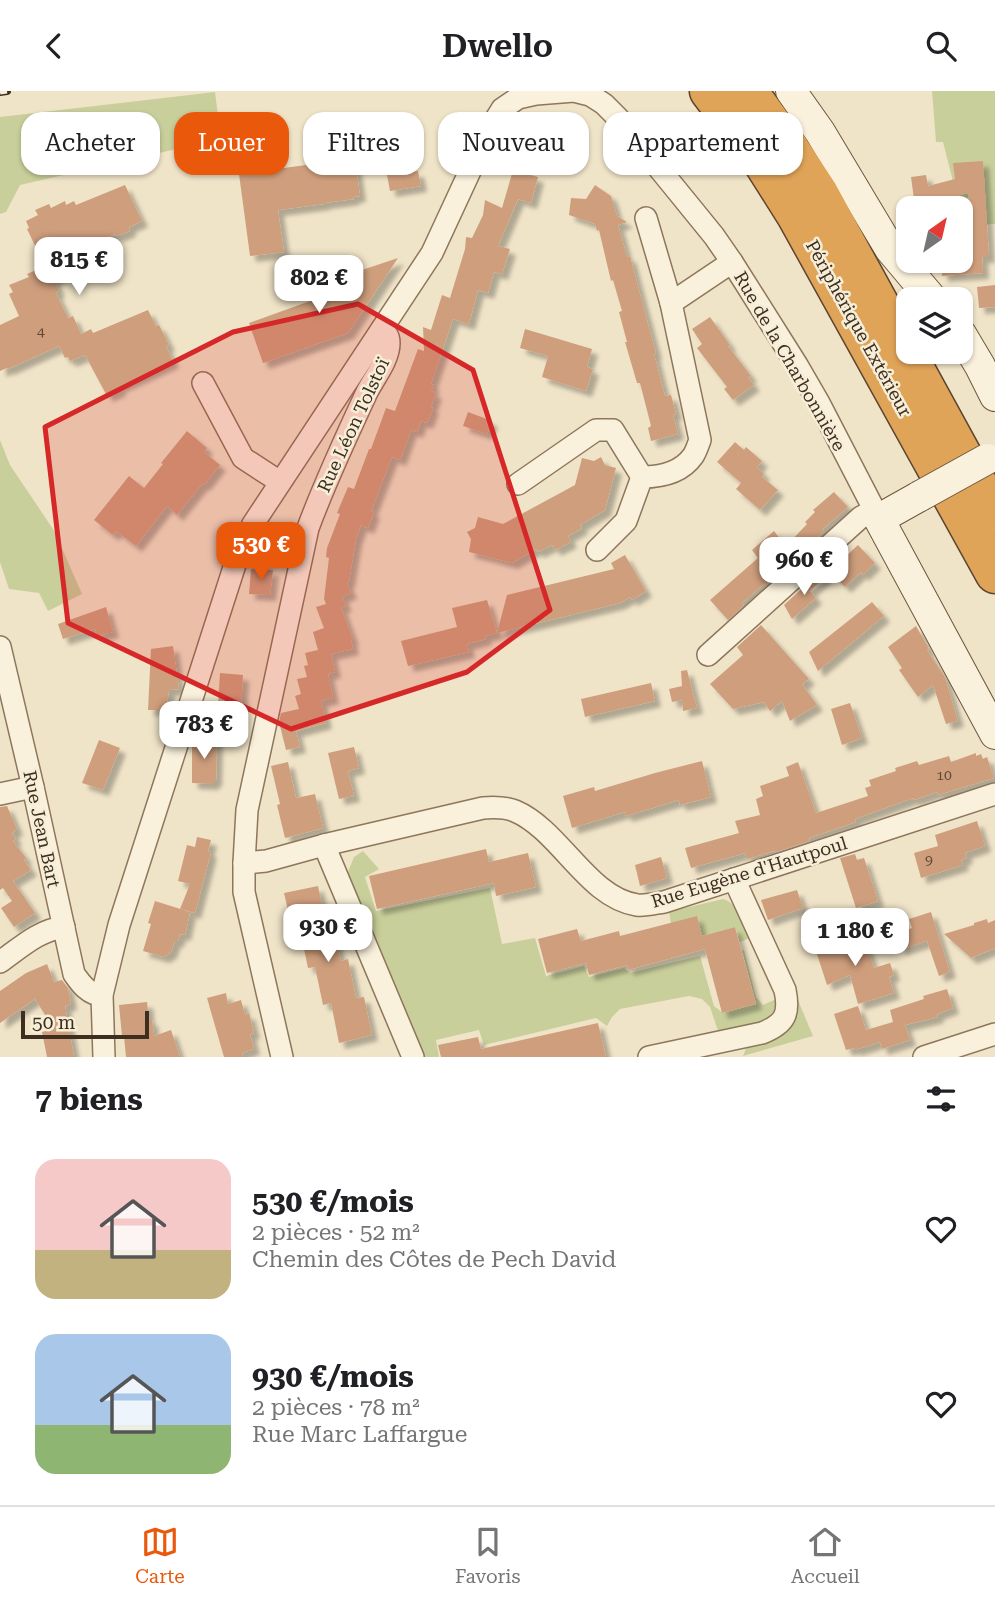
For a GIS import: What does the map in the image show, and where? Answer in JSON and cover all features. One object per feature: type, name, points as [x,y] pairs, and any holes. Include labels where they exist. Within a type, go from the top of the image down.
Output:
[{"type":"highway","name":"Périphérique Extérieur","points":[[709,91],[760,158],[796,215],[995,574]]},
{"type":"highway","points":[[748,91],[818,192],[995,515]]},
{"type":"street","points":[[791,91],[820,132],[890,249],[922,287]]},
{"type":"street","name":"Rue de la Charbonnière","points":[[382,329],[432,253],[489,129],[502,109],[518,98],[574,92],[590,95],[604,104],[714,236],[797,365],[995,734]]},
{"type":"street","points":[[642,477],[656,477],[677,470],[692,457],[700,440],[671,303],[646,218]]},
{"type":"street","points":[[671,303],[732,262]]},
{"type":"street","points":[[104,1057],[102,995],[119,925],[239,552],[253,524],[382,329]]},
{"type":"street","name":"Rue Léon Tolstoï","points":[[282,1057],[244,892],[247,810],[308,528],[324,486],[383,363],[389,344],[387,333],[382,329]]},
{"type":"street","points":[[973,354],[995,395]]},
{"type":"street","points":[[203,383],[243,458],[280,482]]},
{"type":"street","points":[[518,484],[596,430],[613,430],[642,477]]},
{"type":"street","points":[[708,655],[861,517],[876,514],[920,496],[991,456]]},
{"type":"street","points":[[597,550],[626,521],[642,477]]},
{"type":"street","name":"Rue Jean Bart","points":[[0,647],[74,974],[82,985],[97,995],[102,995]]},
{"type":"street","points":[[0,794],[33,787]]},
{"type":"street","name":"Rue Eugène d'Hautpoul","points":[[244,863],[266,861],[483,808],[502,807],[534,822],[600,887],[618,899],[639,905],[664,902],[995,794]]},
{"type":"street","points":[[324,845],[413,1057]]},
{"type":"street","points":[[649,1057],[762,1033],[774,1028],[785,1018],[788,1006],[785,990],[734,879]]},
{"type":"street","points":[[0,962],[40,934],[64,927]]},
{"type":"street","points":[[924,1057],[995,1034]]},
{"type":"highlighted area","points":[[358,304],[473,370],[550,610],[467,672],[291,729],[68,623],[45,427],[233,332]]},
{"type":"green space","points":[[932,91],[995,91],[995,224],[973,225],[973,196],[957,196],[943,142],[936,142]]},
{"type":"green space","points":[[215,92],[218,112],[174,112],[174,150],[160,153],[160,112],[43,112]]},
{"type":"green space","points":[[21,115],[21,175],[63,175],[20,185],[6,212],[0,214],[0,117]]},
{"type":"green space","points":[[0,440],[10,465],[55,532],[82,594],[48,611],[39,593],[9,589],[0,562]]},
{"type":"green space","points":[[363,851],[379,869],[365,877],[376,911],[490,888],[502,944],[535,938],[546,976],[584,966],[589,977],[624,968],[630,973],[700,956],[714,1006],[723,1013],[756,1004],[744,950],[756,997],[763,1005],[774,1000],[778,1004],[774,1012],[761,1022],[718,1031],[710,1007],[702,999],[689,996],[620,1009],[607,1026],[596,1018],[484,1045],[479,1030],[436,1040],[439,1057],[424,1057],[411,1034],[365,913],[347,874],[354,857]]},
{"type":"green space","points":[[723,899],[729,901],[737,910],[750,938],[740,942],[735,927],[702,936],[671,923],[669,912]]},
{"type":"green space","points":[[795,993],[813,1036],[743,1056],[748,1043]]},
{"type":"building","points":[[983,161],[989,257],[982,257],[983,273],[942,276],[942,273],[973,273],[973,196],[968,196],[968,193],[956,196],[914,196],[911,177],[926,175],[928,186],[955,179],[953,163]]},
{"type":"building","points":[[303,165],[303,175],[357,175],[360,196],[278,210],[284,252],[250,256],[239,175],[289,175],[289,167]]},
{"type":"building","points":[[387,175],[419,175],[421,186],[390,191]]},
{"type":"building","points":[[512,175],[538,177],[531,203],[518,199],[498,246],[510,249],[502,274],[494,272],[488,293],[478,290],[469,324],[453,319],[431,384],[434,385],[431,391],[436,393],[427,423],[421,421],[417,432],[411,430],[400,460],[392,457],[371,511],[374,512],[368,528],[361,525],[347,583],[351,593],[342,597],[346,606],[341,607],[353,640],[353,649],[331,654],[335,672],[328,674],[333,698],[321,701],[326,723],[296,731],[300,747],[286,750],[279,722],[281,713],[299,709],[295,696],[301,694],[297,679],[307,677],[305,653],[318,650],[313,632],[324,628],[316,607],[326,604],[324,599],[329,558],[326,557],[327,548],[340,514],[337,513],[348,487],[354,489],[386,408],[395,411],[418,349],[424,351],[423,327],[431,330],[442,295],[450,298],[466,237],[472,238],[483,215],[485,200],[502,208]]},
{"type":"building","points":[[125,185],[142,221],[129,227],[130,231],[116,236],[115,234],[82,250],[83,253],[74,257],[78,264],[73,267],[74,270],[54,279],[59,291],[56,293],[68,318],[73,316],[81,334],[91,329],[93,333],[148,310],[169,345],[166,346],[173,362],[119,387],[120,390],[107,396],[85,355],[70,361],[68,357],[65,358],[59,346],[0,371],[0,325],[19,316],[9,294],[13,292],[9,285],[29,277],[27,274],[45,266],[27,229],[29,228],[26,221],[38,215],[35,210],[49,204],[51,208],[65,201],[66,205],[74,201],[76,205]]},
{"type":"building","points":[[595,185],[611,196],[617,216],[627,222],[618,225],[627,257],[630,256],[665,396],[671,395],[678,434],[651,441],[648,428],[651,426],[640,383],[637,383],[625,342],[619,312],[622,311],[613,280],[611,281],[599,230],[597,231],[595,224],[569,215],[571,198],[586,199]]},
{"type":"building","points":[[398,258],[348,333],[263,363],[249,323],[324,296],[340,274],[344,276]]},
{"type":"building","points":[[995,285],[995,307],[979,308],[977,287]]},
{"type":"building","points":[[710,317],[751,376],[748,378],[754,385],[733,400],[724,389],[727,387],[697,348],[702,344],[692,329]]},
{"type":"building","points":[[525,329],[592,349],[587,367],[593,369],[586,391],[542,377],[548,356],[520,348]]},
{"type":"building","points":[[468,412],[492,421],[487,434],[463,426]]},
{"type":"building","points":[[187,431],[207,448],[204,452],[220,465],[177,515],[167,506],[136,546],[116,531],[113,535],[94,520],[129,476],[144,488]]},
{"type":"building","points":[[735,442],[744,450],[746,447],[762,461],[757,467],[764,474],[762,477],[778,490],[760,510],[736,489],[741,483],[717,462]]},
{"type":"building","points":[[601,457],[605,465],[616,468],[605,510],[580,525],[582,528],[568,536],[571,542],[555,550],[552,545],[538,552],[536,549],[512,563],[469,552],[471,539],[467,532],[475,528],[478,517],[503,524],[575,485],[582,458],[594,461]]},
{"type":"building","points":[[834,492],[848,507],[823,529],[807,548],[742,603],[744,605],[728,620],[710,600],[758,558],[752,550],[774,531],[788,544],[807,524],[805,522],[815,512],[813,510]]},
{"type":"building","points":[[858,545],[875,563],[845,587],[830,571]]},
{"type":"building","points":[[625,555],[646,591],[632,600],[630,597],[620,603],[497,633],[507,595],[614,569],[611,563]]},
{"type":"building","points":[[251,569],[273,570],[270,595],[249,594]]},
{"type":"building","points":[[822,570],[826,577],[810,591],[816,598],[792,619],[784,605]]},
{"type":"building","points":[[487,600],[497,633],[467,644],[469,652],[408,666],[401,641],[457,627],[452,608]]},
{"type":"building","points":[[872,602],[884,616],[818,671],[809,652]]},
{"type":"building","points":[[106,607],[113,632],[97,636],[95,629],[63,639],[58,624]]},
{"type":"building","points":[[761,625],[809,679],[802,684],[817,705],[790,721],[782,701],[770,711],[764,702],[733,709],[710,684],[743,655],[737,647]]},
{"type":"building","points":[[916,626],[929,649],[927,650],[945,677],[958,721],[946,724],[933,685],[918,697],[899,670],[902,668],[888,647]]},
{"type":"building","points":[[173,646],[179,689],[169,690],[166,710],[148,710],[151,649]]},
{"type":"building","points":[[687,670],[697,708],[683,711],[682,700],[672,702],[669,689],[682,686],[681,671]]},
{"type":"building","points":[[220,673],[243,675],[241,705],[218,704]]},
{"type":"building","points":[[651,683],[655,701],[585,717],[581,699]]},
{"type":"building","points":[[850,703],[862,738],[842,745],[831,709]]},
{"type":"building","points":[[217,737],[216,781],[213,781],[213,784],[192,783],[192,741]]},
{"type":"building","points":[[99,740],[120,748],[103,790],[82,783]]},
{"type":"building","points":[[354,747],[359,768],[348,771],[354,796],[339,799],[328,753]]},
{"type":"building","points":[[976,753],[976,756],[981,754],[983,759],[987,757],[994,778],[938,795],[937,792],[914,800],[913,798],[809,838],[810,841],[776,852],[747,859],[745,853],[691,868],[685,848],[739,833],[735,821],[760,815],[756,799],[763,796],[760,786],[789,776],[786,767],[798,762],[816,813],[868,796],[865,788],[871,786],[869,780],[896,771],[895,768],[917,761],[919,765],[949,756],[951,762]]},
{"type":"building","points":[[702,761],[711,797],[680,805],[679,800],[626,816],[625,812],[572,828],[563,796],[594,787],[595,791]]},
{"type":"building","points":[[288,762],[296,798],[315,794],[323,828],[285,838],[271,766]]},
{"type":"building","points":[[7,806],[17,829],[12,833],[16,839],[13,841],[31,870],[13,881],[35,913],[14,927],[1,908],[12,901],[3,888],[0,890],[0,807]]},
{"type":"building","points":[[977,821],[985,846],[965,853],[967,858],[961,860],[963,865],[921,878],[914,853],[938,846],[935,835]]},
{"type":"building","points":[[197,837],[211,840],[208,851],[211,852],[195,913],[180,909],[190,884],[178,881],[187,845],[195,847]]},
{"type":"building","points":[[486,849],[489,862],[528,853],[536,887],[496,896],[494,883],[377,909],[369,876]]},
{"type":"building","points":[[855,854],[857,860],[864,858],[878,901],[856,908],[840,858]]},
{"type":"building","points":[[661,857],[667,878],[640,886],[635,865]]},
{"type":"building","points":[[318,886],[326,924],[332,923],[341,961],[348,959],[356,998],[364,997],[372,1035],[339,1043],[331,1003],[323,1005],[315,967],[308,968],[300,930],[293,932],[284,893]]},
{"type":"building","points":[[797,890],[803,908],[768,920],[761,900]]},
{"type":"building","points":[[155,901],[190,912],[185,935],[180,934],[171,952],[164,957],[143,951]]},
{"type":"building","points":[[931,912],[950,972],[939,976],[927,941],[900,950],[895,934],[912,928],[909,919]]},
{"type":"building","points":[[697,916],[702,936],[735,927],[756,1004],[722,1013],[705,949],[628,970],[627,965],[589,975],[586,963],[547,973],[538,939],[577,929],[581,941],[619,931],[620,936]]},
{"type":"building","points":[[987,919],[988,923],[995,920],[995,948],[971,958],[944,934],[974,925]]},
{"type":"building","points":[[858,933],[859,936],[863,935],[874,968],[890,963],[894,975],[889,977],[894,993],[858,1004],[850,975],[827,985],[815,948]]},
{"type":"building","points":[[47,964],[54,982],[62,980],[68,988],[71,1004],[65,1006],[74,1057],[47,1057],[42,1032],[54,1029],[35,999],[0,1023],[0,991],[26,973]]},
{"type":"building","points":[[947,989],[953,1008],[937,1014],[938,1017],[905,1025],[910,1040],[882,1049],[880,1042],[846,1050],[834,1014],[858,1006],[866,1030],[893,1022],[890,1010]]},
{"type":"building","points":[[226,993],[228,1004],[241,1000],[245,1015],[249,1013],[254,1033],[250,1034],[254,1049],[242,1053],[243,1057],[224,1057],[207,998]]},
{"type":"building","points":[[147,1002],[154,1036],[171,1030],[180,1057],[126,1057],[119,1005]]},
{"type":"building","points":[[598,1023],[606,1057],[441,1057],[438,1045],[478,1037],[481,1049]]},
{"type":"railway","points":[[0,92],[7,91]]}]
